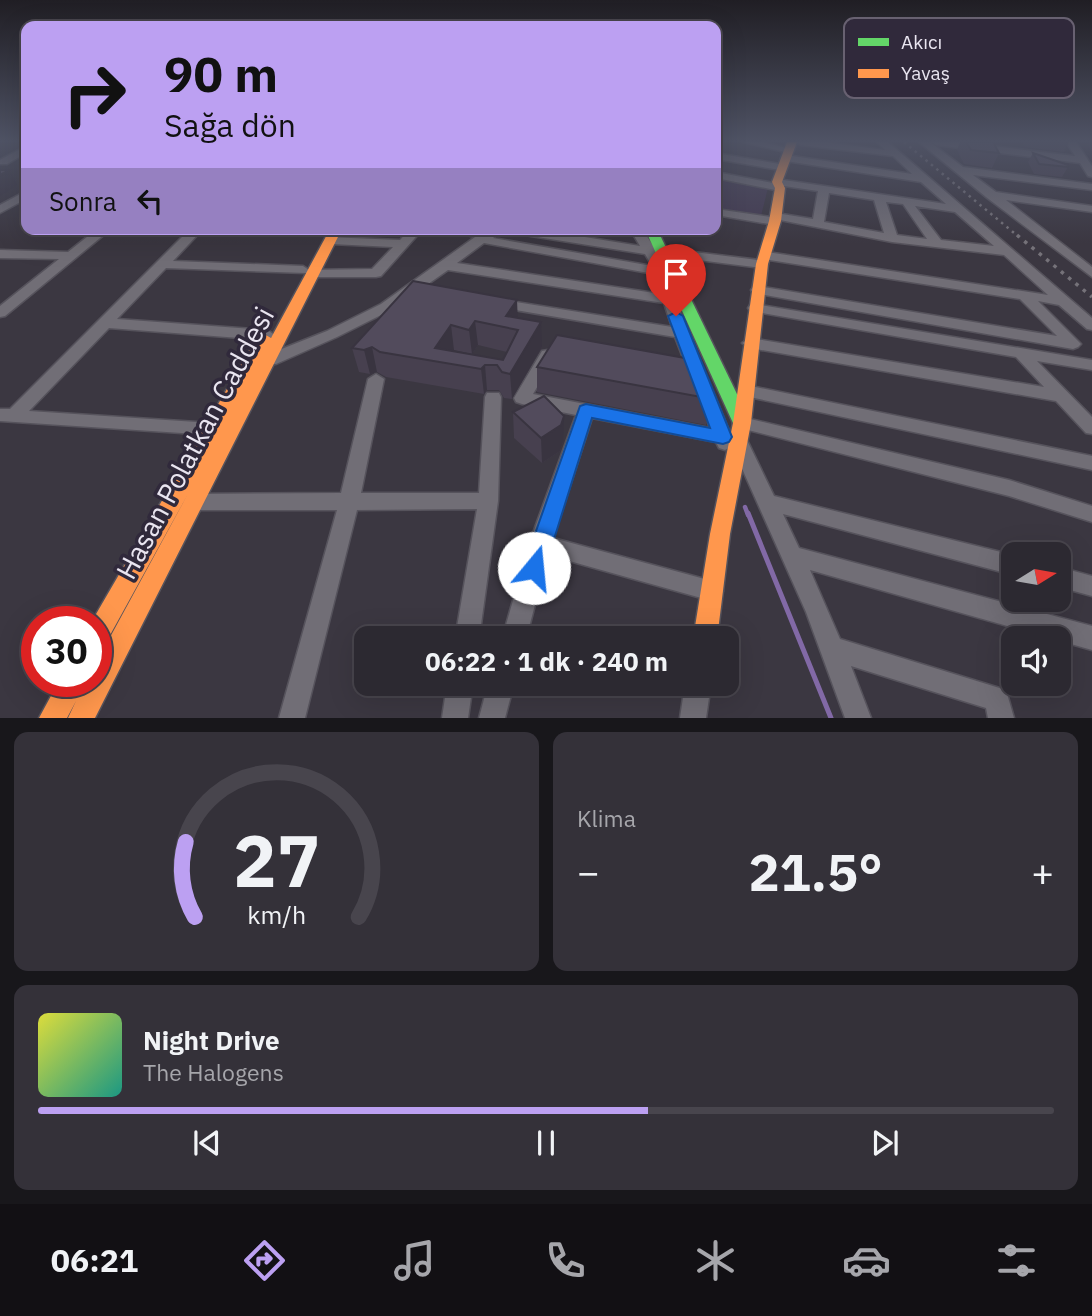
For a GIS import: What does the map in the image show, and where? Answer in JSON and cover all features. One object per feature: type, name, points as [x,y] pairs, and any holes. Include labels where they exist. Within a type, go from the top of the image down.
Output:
[{"type":"main road","points":[[707,626],[734,465],[734,433],[746,391],[755,307],[783,176]]},
{"type":"main road","name":"Hasan Polatkan Caddesi","points":[[112,609],[212,429],[330,235]]},
{"type":"main road","points":[[652,235],[656,251],[734,433]]},
{"type":"main road","name":"Hasan Polatkan Caddesi","points":[[81,718],[270,360],[308,272]]},
{"type":"main road","points":[[52,718],[64,697]]},
{"type":"street","points":[[805,176],[824,190],[959,209]]},
{"type":"street","points":[[904,176],[925,179]]},
{"type":"street","points":[[921,176],[1092,326]]},
{"type":"street","points":[[964,176],[1092,273]]},
{"type":"street","points":[[1001,176],[1092,187]]},
{"type":"street","points":[[818,224],[824,190]]},
{"type":"street","points":[[988,195],[1092,209]]},
{"type":"street","points":[[5,207],[21,197]]},
{"type":"street","points":[[879,197],[891,238]]},
{"type":"street","points":[[906,201],[938,245]]},
{"type":"street","points":[[721,213],[818,224],[891,238],[1010,253]]},
{"type":"street","points":[[0,313],[97,235]]},
{"type":"street","points":[[7,416],[105,323],[191,235]]},
{"type":"street","points":[[344,235],[401,244]]},
{"type":"street","points":[[163,264],[376,274],[411,235]]},
{"type":"street","points":[[270,360],[332,334],[386,307],[479,235]]},
{"type":"street","points":[[490,235],[660,271]]},
{"type":"street","points":[[551,235],[656,251],[764,260],[1063,301]]},
{"type":"street","points":[[641,235],[656,251],[660,271],[697,373],[734,433],[792,556],[858,718]]},
{"type":"street","points":[[0,254],[71,256]]},
{"type":"street","points":[[1070,256],[1092,259]]},
{"type":"street","points":[[443,265],[670,300]]},
{"type":"street","points":[[412,288],[437,292]]},
{"type":"street","points":[[758,290],[1073,344]]},
{"type":"street","points":[[1023,295],[1092,364]]},
{"type":"street","points":[[476,299],[681,333]]},
{"type":"street","points":[[755,307],[1092,364]]},
{"type":"street","points":[[105,323],[267,335]]},
{"type":"street","points":[[750,343],[1062,396]]},
{"type":"street","points":[[564,353],[551,351],[522,398],[586,411],[734,433],[1009,488],[1092,514]]},
{"type":"street","points":[[1021,353],[1092,428]]},
{"type":"street","points":[[671,369],[697,373]]},
{"type":"street","points":[[292,718],[349,501],[376,379]]},
{"type":"street","points":[[746,391],[1092,463]]},
{"type":"street","points":[[469,626],[488,501],[493,397]]},
{"type":"street","points":[[518,626],[540,544],[586,411]]},
{"type":"street","points":[[7,416],[212,429]]},
{"type":"street","points":[[193,502],[488,501]]},
{"type":"street","points":[[766,502],[1001,562]]},
{"type":"street","points":[[540,544],[712,591]]},
{"type":"street","points":[[792,556],[1092,638]]},
{"type":"street","points":[[1071,580],[1092,586]]},
{"type":"street","points":[[831,648],[997,699],[1001,718]]},
{"type":"street","points":[[455,718],[458,696]]},
{"type":"street","points":[[492,718],[498,696]]},
{"type":"street","points":[[693,718],[696,696]]},
{"type":"shaded area","points":[[721,179],[768,188],[761,216],[721,209]]},
{"type":"building","points":[[413,281],[517,300],[506,316],[541,322],[510,374],[502,372],[497,365],[485,365],[481,369],[380,352],[372,347],[364,350],[352,348]],"holes":[[[475,321],[518,330],[503,360],[435,348],[451,325],[469,330]]]},
{"type":"building","points":[[557,335],[696,360],[712,399],[537,367]]},
{"type":"building","points":[[544,396],[564,416],[561,425],[541,438],[513,412]]},
{"type":"waterway","points":[[745,507],[748,515]]},
{"type":"waterway","points":[[748,513],[831,718]]},
{"type":"railway","points":[[945,176],[1019,237]]},
{"type":"railway","points":[[1017,235],[1092,297]]},
{"type":"traffic: fast","points":[[654,235],[742,423]]},
{"type":"traffic: slow","points":[[707,626],[720,534],[742,423],[762,264],[775,221],[779,176]]},
{"type":"traffic: slow","points":[[81,718],[333,235]]},
{"type":"traffic: slow","points":[[112,610],[264,339]]},
{"type":"traffic: slow","points":[[52,718],[64,697]]},
{"type":"route","points":[[534,568],[586,411],[723,437],[676,316]]}]
